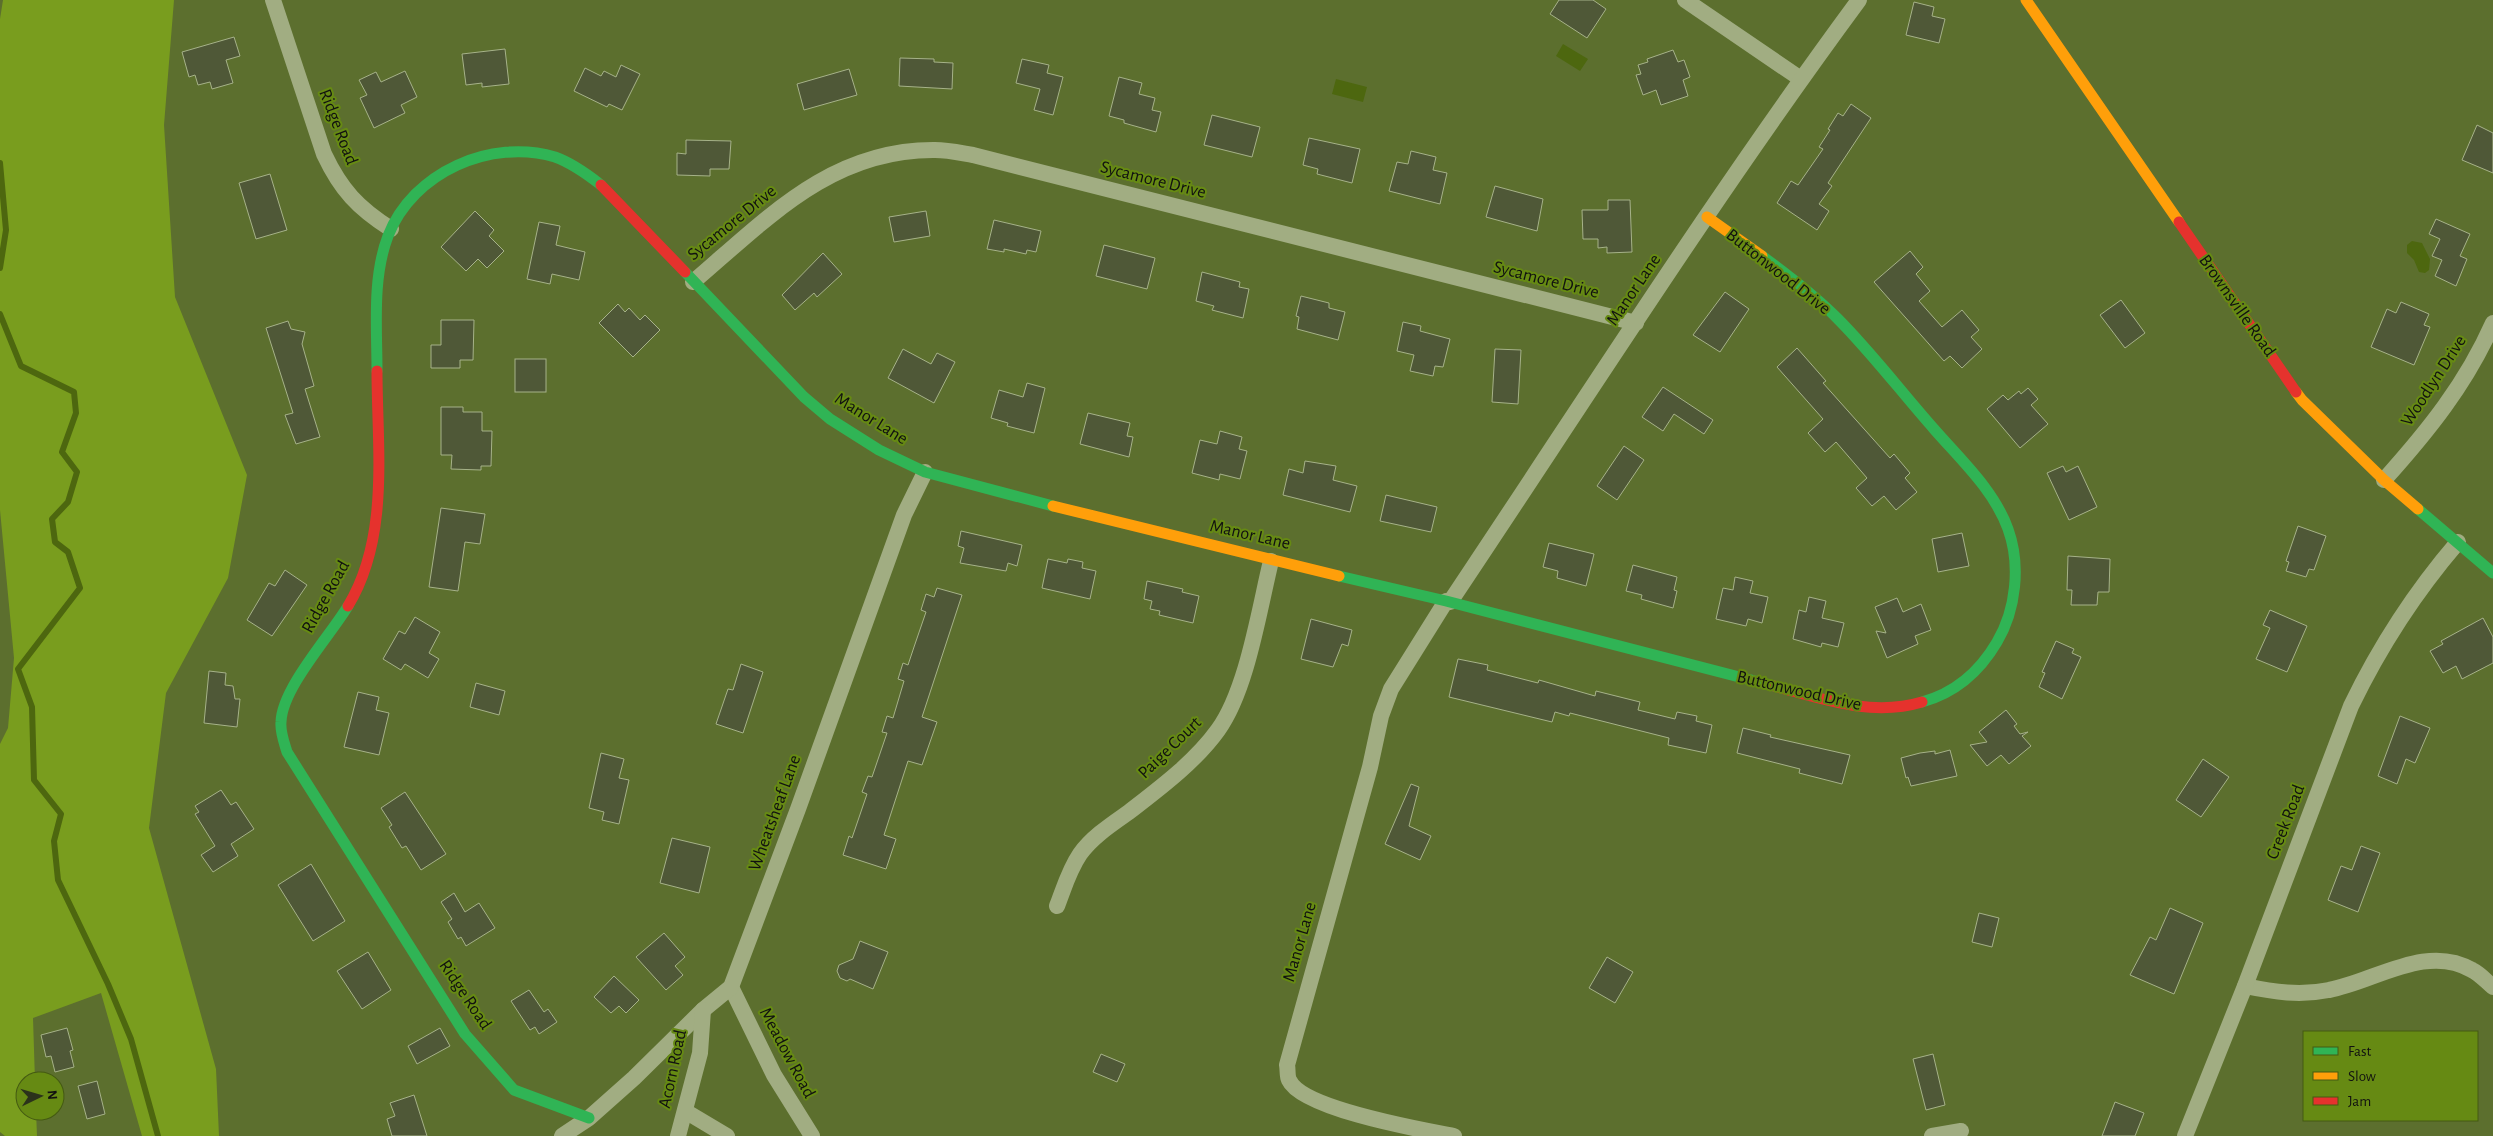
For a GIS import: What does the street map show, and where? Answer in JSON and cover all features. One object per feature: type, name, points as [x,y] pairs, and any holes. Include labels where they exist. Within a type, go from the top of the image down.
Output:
[{"type":"street","name":"Ridge Road","points":[[273,0],[324,154],[336,178],[345,192],[370,215],[391,229],[380,270],[377,294],[377,496],[375,538],[360,583],[348,607],[290,694],[281,720],[281,733],[287,752],[465,1034],[514,1090],[589,1118]]},
{"type":"street","points":[[1685,0],[1801,79]]},
{"type":"street","name":"Manor Lane","points":[[1454,1136],[1391,1124],[1341,1110],[1305,1094],[1289,1080],[1287,1065],[1370,767],[1380,716],[1391,689],[1448,601],[1801,79],[1859,0]]},
{"type":"street","name":"Brownsville Road","points":[[2026,0],[2302,400],[2384,480],[2493,573]]},
{"type":"street","name":"Sycamore Drive","points":[[693,282],[778,210],[816,182],[851,164],[875,156],[937,150],[973,155],[1636,323]]},
{"type":"street","name":"Manor Lane","points":[[391,229],[415,194],[429,181],[452,166],[476,157],[511,152],[534,153],[555,158],[594,178],[804,397],[830,419],[879,450],[925,472],[1125,525],[1271,561],[1448,601]]},
{"type":"street","name":"Buttonwood Drive","points":[[1448,601],[1850,706],[1882,709],[1902,707],[1933,698],[1966,680],[1992,653],[2001,636],[2011,609],[2014,585],[2014,553],[2008,528],[1992,498],[1826,308],[1782,270],[1707,217]]},
{"type":"street","name":"Woodlyn Drive","points":[[2384,480],[2427,432],[2448,403],[2493,323]]},
{"type":"street","name":"Wheatsheaf Lane","points":[[562,1136],[589,1118],[634,1078],[703,1010],[731,987],[798,809],[904,515],[925,472]]},
{"type":"street","name":"Creek Road","points":[[2185,1136],[2246,986],[2355,698],[2371,665],[2405,610],[2434,570],[2458,542]]},
{"type":"street","name":"Paige Court","points":[[1057,906],[1069,871],[1081,852],[1104,830],[1153,793],[1196,755],[1224,722],[1242,679],[1271,561]]},
{"type":"street","points":[[2246,986],[2278,993],[2302,994],[2330,990],[2419,962],[2449,962],[2472,970],[2493,987]]},
{"type":"street","name":"Meadow Road","points":[[731,987],[774,1075],[812,1136]]},
{"type":"street","name":"Acorn Road","points":[[678,1136],[700,1053],[703,1010]]},
{"type":"street","points":[[685,1112],[727,1136]]},
{"type":"street","points":[[1932,1136],[1961,1131]]},
{"type":"shaded area","points":[[3,0],[174,0],[164,125],[175,297],[247,475],[228,578],[166,693],[149,828],[216,1069],[219,1136],[142,1136],[101,993],[33,1018],[35,1071],[15,1071],[15,1121],[36,1121],[37,1136],[5,1136],[0,1132],[0,744],[8,728],[14,658],[0,510],[0,19]]},
{"type":"shaded area","points":[[1563,44],[1588,59],[1580,71],[1556,56]]},
{"type":"shaded area","points":[[1336,79],[1367,87],[1363,102],[1332,94]]},
{"type":"shaded area","points":[[2412,241],[2422,243],[2430,259],[2429,270],[2425,273],[2419,272],[2414,260],[2407,253],[2407,245]]},
{"type":"building","points":[[1559,0],[1593,0],[1606,9],[1587,38],[1550,14]]},
{"type":"building","points":[[1914,2],[1934,7],[1932,16],[1945,19],[1939,43],[1906,35]]},
{"type":"building","points":[[234,37],[240,56],[226,60],[233,83],[212,89],[210,82],[198,85],[195,75],[189,77],[182,52]]},
{"type":"building","points":[[505,49],[509,84],[482,87],[482,83],[466,85],[462,54]]},
{"type":"building","points":[[1673,50],[1678,62],[1684,60],[1690,77],[1683,80],[1688,96],[1661,105],[1656,90],[1643,95],[1636,75],[1641,74],[1638,65],[1648,62],[1647,59]]},
{"type":"building","points":[[900,58],[934,59],[934,62],[953,63],[952,89],[899,86]]},
{"type":"building","points":[[1022,59],[1049,65],[1047,73],[1063,77],[1053,115],[1034,110],[1040,89],[1016,83]]},
{"type":"building","points":[[621,65],[640,74],[622,110],[609,104],[607,107],[574,91],[585,68],[601,76],[604,71],[616,77]]},
{"type":"building","points":[[849,69],[857,95],[804,110],[797,84]]},
{"type":"building","points":[[405,71],[417,97],[401,105],[405,113],[374,128],[360,98],[367,95],[359,80],[376,72],[381,82]]},
{"type":"building","points":[[1119,77],[1142,83],[1139,94],[1155,98],[1152,110],[1161,112],[1156,132],[1124,123],[1124,120],[1109,116]]},
{"type":"building","points":[[1851,104],[1871,118],[1828,183],[1832,186],[1819,204],[1829,211],[1817,230],[1777,203],[1791,181],[1798,185],[1823,149],[1819,147],[1838,113],[1843,116]]},
{"type":"building","points":[[1212,115],[1260,127],[1252,157],[1204,145]]},
{"type":"building","points":[[2477,125],[2493,133],[2493,173],[2462,160]]},
{"type":"building","points":[[1309,138],[1360,149],[1352,183],[1317,174],[1318,169],[1303,165]]},
{"type":"building","points":[[686,140],[731,141],[729,169],[710,169],[710,176],[677,175],[677,153],[686,154]]},
{"type":"building","points":[[1411,151],[1436,157],[1433,170],[1447,173],[1440,204],[1389,191],[1397,162],[1408,164]]},
{"type":"building","points":[[270,174],[287,230],[256,239],[239,183]]},
{"type":"building","points":[[1495,186],[1543,199],[1537,231],[1486,217]]},
{"type":"building","points":[[1608,200],[1630,200],[1632,252],[1607,253],[1607,247],[1598,248],[1598,239],[1583,239],[1582,210],[1608,210]]},
{"type":"building","points":[[475,211],[494,230],[489,236],[504,251],[487,268],[478,259],[466,271],[441,247]]},
{"type":"building","points":[[926,211],[930,236],[894,242],[889,217]]},
{"type":"building","points":[[2436,219],[2470,234],[2460,256],[2467,259],[2456,286],[2435,276],[2442,260],[2432,256],[2440,239],[2429,234]]},
{"type":"building","points":[[994,220],[1041,231],[1036,252],[1027,250],[1026,254],[1004,249],[1004,252],[987,249]]},
{"type":"building","points":[[539,222],[560,226],[556,245],[585,252],[579,280],[552,274],[550,284],[527,279]]},
{"type":"building","points":[[1104,245],[1155,258],[1147,289],[1096,276]]},
{"type":"building","points":[[1910,251],[1923,267],[1916,274],[1930,291],[1919,301],[1942,327],[1962,310],[1979,330],[1971,337],[1982,349],[1962,368],[1950,356],[1944,361],[1874,282]]},
{"type":"building","points":[[823,253],[842,274],[817,297],[814,293],[795,310],[782,295]]},
{"type":"building","points":[[1202,272],[1240,282],[1239,287],[1249,289],[1243,318],[1212,310],[1214,306],[1196,301]]},
{"type":"building","points":[[1725,292],[1749,309],[1720,352],[1693,335]]},
{"type":"building","points":[[1301,296],[1329,303],[1329,308],[1345,312],[1338,340],[1297,329],[1299,317],[1296,316]]},
{"type":"building","points":[[2121,300],[2145,333],[2125,348],[2100,315]]},
{"type":"building","points":[[2401,302],[2429,314],[2424,325],[2430,327],[2414,365],[2371,347],[2387,309],[2396,313]]},
{"type":"building","points":[[618,304],[625,312],[629,308],[640,320],[645,315],[660,330],[633,357],[599,323]]},
{"type":"building","points":[[441,320],[474,320],[473,360],[460,360],[460,368],[431,368],[431,345],[441,345]]},
{"type":"building","points":[[288,321],[291,329],[305,332],[302,344],[314,386],[305,389],[320,437],[296,444],[285,415],[293,413],[266,328]]},
{"type":"building","points":[[1403,322],[1421,326],[1420,331],[1450,339],[1443,367],[1435,366],[1433,376],[1410,371],[1414,355],[1397,351]]},
{"type":"building","points":[[1797,348],[1826,381],[1823,383],[1890,458],[1894,454],[1910,473],[1905,478],[1917,492],[1896,510],[1884,496],[1872,506],[1856,488],[1867,478],[1836,442],[1825,452],[1808,433],[1823,419],[1777,367]]},
{"type":"building","points":[[903,349],[931,364],[937,353],[955,362],[934,403],[888,378]]},
{"type":"building","points":[[1495,349],[1521,350],[1518,404],[1492,402]]},
{"type":"building","points":[[515,359],[546,359],[546,392],[515,392]]},
{"type":"building","points":[[1027,383],[1045,388],[1034,433],[1007,426],[1008,423],[991,418],[999,390],[1023,397]]},
{"type":"building","points":[[1663,387],[1713,420],[1704,434],[1674,414],[1663,431],[1642,417]]},
{"type":"building","points":[[2028,388],[2038,399],[2031,405],[2048,424],[2020,448],[1987,409],[2003,395],[2008,400],[2019,391],[2021,394]]},
{"type":"building","points":[[441,407],[463,407],[463,412],[482,412],[482,431],[492,431],[491,466],[481,466],[481,470],[451,469],[452,455],[441,455]]},
{"type":"building","points":[[1088,413],[1130,423],[1127,436],[1133,437],[1129,457],[1080,444]]},
{"type":"building","points":[[1220,431],[1242,437],[1239,449],[1247,451],[1240,479],[1220,474],[1219,480],[1192,473],[1200,440],[1217,444]]},
{"type":"building","points":[[1624,446],[1644,460],[1617,500],[1597,486]]},
{"type":"building","points":[[1305,461],[1336,466],[1333,480],[1357,486],[1350,512],[1283,495],[1289,469],[1303,473]]},
{"type":"building","points":[[2063,466],[2066,472],[2078,466],[2097,507],[2069,520],[2047,473]]},
{"type":"building","points":[[1386,495],[1437,507],[1431,532],[1380,521]]},
{"type":"building","points":[[441,508],[485,514],[480,544],[465,542],[458,591],[429,587]]},
{"type":"building","points":[[2298,526],[2326,536],[2314,570],[2309,569],[2306,577],[2286,571],[2289,562],[2286,561]]},
{"type":"building","points":[[961,531],[1022,545],[1017,566],[1008,563],[1006,571],[960,563],[964,548],[958,546]]},
{"type":"building","points":[[1962,533],[1969,566],[1938,572],[1932,539]]},
{"type":"building","points":[[1549,543],[1594,554],[1586,586],[1557,578],[1558,571],[1543,567]]},
{"type":"building","points":[[2068,556],[2110,559],[2109,592],[2098,592],[2097,605],[2071,605],[2072,590],[2067,590]]},
{"type":"building","points":[[1048,559],[1067,563],[1068,559],[1083,562],[1082,568],[1096,571],[1090,599],[1042,588]]},
{"type":"building","points":[[1633,565],[1677,577],[1674,590],[1677,591],[1673,608],[1641,599],[1642,595],[1626,591]]},
{"type":"building","points":[[285,570],[307,585],[272,636],[247,620],[269,583],[275,586]]},
{"type":"building","points":[[1735,577],[1753,581],[1750,593],[1768,597],[1762,623],[1748,619],[1746,626],[1716,619],[1723,588],[1733,590]]},
{"type":"building","points":[[1147,581],[1183,589],[1182,592],[1199,596],[1193,623],[1159,615],[1160,611],[1150,609],[1152,601],[1144,599]]},
{"type":"building","points":[[937,588],[962,595],[922,717],[937,722],[922,765],[908,761],[884,835],[896,839],[886,869],[843,855],[849,836],[852,838],[867,794],[862,792],[868,776],[872,777],[887,733],[882,732],[887,716],[893,718],[904,681],[898,679],[903,663],[908,665],[926,612],[921,610],[926,594],[934,597]]},
{"type":"building","points":[[1809,597],[1826,601],[1822,618],[1844,623],[1838,647],[1822,643],[1821,647],[1793,639],[1799,610],[1806,612]]},
{"type":"building","points":[[1897,598],[1903,612],[1921,604],[1931,630],[1915,636],[1918,644],[1887,658],[1876,631],[1886,633],[1875,607]]},
{"type":"building","points":[[2270,610],[2307,626],[2287,672],[2256,659],[2270,628],[2263,625]]},
{"type":"building","points":[[415,617],[440,632],[429,653],[439,659],[428,678],[405,664],[401,670],[383,659],[399,631],[405,634]]},
{"type":"building","points":[[2483,618],[2493,637],[2493,663],[2462,679],[2456,666],[2443,673],[2430,651],[2443,644],[2441,641]]},
{"type":"building","points":[[1311,619],[1352,630],[1348,646],[1342,644],[1333,667],[1301,659]]},
{"type":"building","points":[[2056,641],[2074,649],[2072,653],[2081,657],[2062,699],[2039,687],[2045,673],[2042,672]]},
{"type":"building","points":[[1458,659],[1488,665],[1487,670],[1538,683],[1539,680],[1595,696],[1596,691],[1640,702],[1638,710],[1675,719],[1677,712],[1697,716],[1696,721],[1712,725],[1706,753],[1668,745],[1669,738],[1570,713],[1569,716],[1555,712],[1552,722],[1449,697]]},
{"type":"building","points":[[741,664],[763,672],[743,733],[716,724],[728,689],[733,690]]},
{"type":"building","points":[[209,671],[226,673],[225,685],[233,686],[235,699],[240,699],[237,727],[204,723]]},
{"type":"building","points":[[476,683],[505,691],[499,715],[470,707]]},
{"type":"building","points":[[358,692],[379,697],[376,710],[389,713],[379,755],[344,747]]},
{"type":"building","points":[[2006,710],[2017,724],[2014,726],[2020,734],[2028,732],[2022,736],[2031,746],[2009,764],[2001,755],[1987,766],[1970,745],[1987,742],[1979,732]]},
{"type":"building","points":[[2400,716],[2430,728],[2415,763],[2406,759],[2397,784],[2378,776]]},
{"type":"building","points":[[1743,728],[1771,735],[1770,737],[1850,755],[1842,784],[1799,773],[1800,769],[1737,753]]},
{"type":"building","points":[[1950,750],[1957,776],[1911,786],[1908,777],[1906,778],[1901,758],[1920,753],[1935,751],[1935,754]]},
{"type":"building","points":[[601,753],[624,759],[619,778],[629,780],[619,824],[602,820],[604,812],[589,808]]},
{"type":"building","points":[[2203,759],[2229,777],[2201,817],[2176,800]]},
{"type":"building","points":[[1411,784],[1419,787],[1409,826],[1431,836],[1420,860],[1385,844]]},
{"type":"building","points":[[221,790],[231,805],[236,802],[254,829],[231,844],[238,856],[213,872],[201,855],[215,846],[195,814],[199,812],[195,806]]},
{"type":"building","points":[[405,792],[446,854],[421,870],[406,846],[402,848],[389,827],[392,825],[381,808]]},
{"type":"building","points":[[672,838],[710,847],[699,893],[660,883]]},
{"type":"building","points":[[2361,846],[2380,853],[2358,912],[2328,900],[2341,866],[2352,870]]},
{"type":"building","points":[[311,864],[345,921],[313,941],[278,885]]},
{"type":"building","points":[[454,893],[465,912],[479,903],[495,928],[466,946],[461,937],[458,939],[448,922],[452,919],[441,902]]},
{"type":"building","points":[[2170,908],[2203,923],[2174,994],[2130,975],[2150,937],[2156,940]]},
{"type":"building","points":[[1979,913],[1999,918],[1992,947],[1972,942]]},
{"type":"building","points":[[664,933],[685,957],[675,966],[683,975],[666,990],[636,957]]},
{"type":"building","points":[[860,941],[888,952],[873,989],[850,979],[847,981],[840,978],[837,971],[839,965],[853,959]]},
{"type":"building","points":[[368,952],[391,990],[362,1009],[337,971]]},
{"type":"building","points":[[1607,957],[1633,972],[1615,1003],[1589,988]]},
{"type":"building","points":[[614,976],[639,1000],[626,1013],[619,1006],[611,1013],[594,997]]},
{"type":"building","points":[[529,990],[544,1012],[548,1009],[557,1022],[539,1034],[535,1027],[530,1030],[511,1001]]},
{"type":"building","points":[[67,1028],[73,1050],[70,1051],[74,1067],[55,1071],[51,1056],[46,1057],[41,1035]]},
{"type":"building","points":[[440,1028],[450,1046],[417,1064],[408,1046]]},
{"type":"building","points":[[1101,1054],[1125,1064],[1117,1082],[1093,1072]]},
{"type":"building","points":[[1933,1054],[1945,1105],[1926,1110],[1913,1059]]},
{"type":"building","points":[[97,1081],[105,1114],[87,1119],[78,1086]]},
{"type":"building","points":[[414,1095],[427,1136],[392,1136],[387,1119],[395,1116],[390,1103]]},
{"type":"building","points":[[2115,1102],[2144,1113],[2135,1136],[2102,1136]]},
{"type":"waterway","points":[[0,163],[6,230],[0,268]]},
{"type":"waterway","points":[[0,314],[21,366],[74,392],[76,413],[62,452],[77,472],[68,502],[52,519],[55,542],[68,552],[80,588],[18,669],[32,707],[34,780],[61,814],[54,841],[58,880],[108,984],[131,1039],[158,1136]]},
{"type":"traffic: fast","points":[[377,371],[377,286],[383,252],[388,236],[400,213],[416,194],[435,178],[457,165],[481,157],[505,152],[530,152],[561,159],[601,185]]},
{"type":"traffic: fast","points":[[1762,256],[1819,301],[1862,345],[1986,488],[2008,529],[2014,557],[2014,587],[2009,616],[1997,642],[1983,662],[1966,680],[1945,693],[1922,702]]},
{"type":"traffic: fast","points":[[685,272],[804,397],[830,419],[879,450],[925,472],[1053,506]]},
{"type":"traffic: fast","points":[[2418,509],[2493,573]]},
{"type":"traffic: fast","points":[[1339,576],[1446,601],[1774,686]]},
{"type":"traffic: fast","points":[[348,606],[308,662],[283,708],[281,726],[287,752],[465,1034],[514,1090],[589,1118]]},
{"type":"traffic: slow","points":[[2026,0],[2179,222]]},
{"type":"traffic: slow","points":[[1707,217],[1762,256]]},
{"type":"traffic: slow","points":[[2296,392],[2384,480],[2418,509]]},
{"type":"traffic: slow","points":[[1053,506],[1339,576]]},
{"type":"traffic: jam","points":[[601,185],[685,272]]},
{"type":"traffic: jam","points":[[2179,222],[2296,392]]},
{"type":"traffic: jam","points":[[348,606],[361,579],[370,551],[376,522],[379,461],[377,371]]},
{"type":"traffic: jam","points":[[1774,686],[1829,701],[1866,707],[1885,708],[1922,702]]}]
